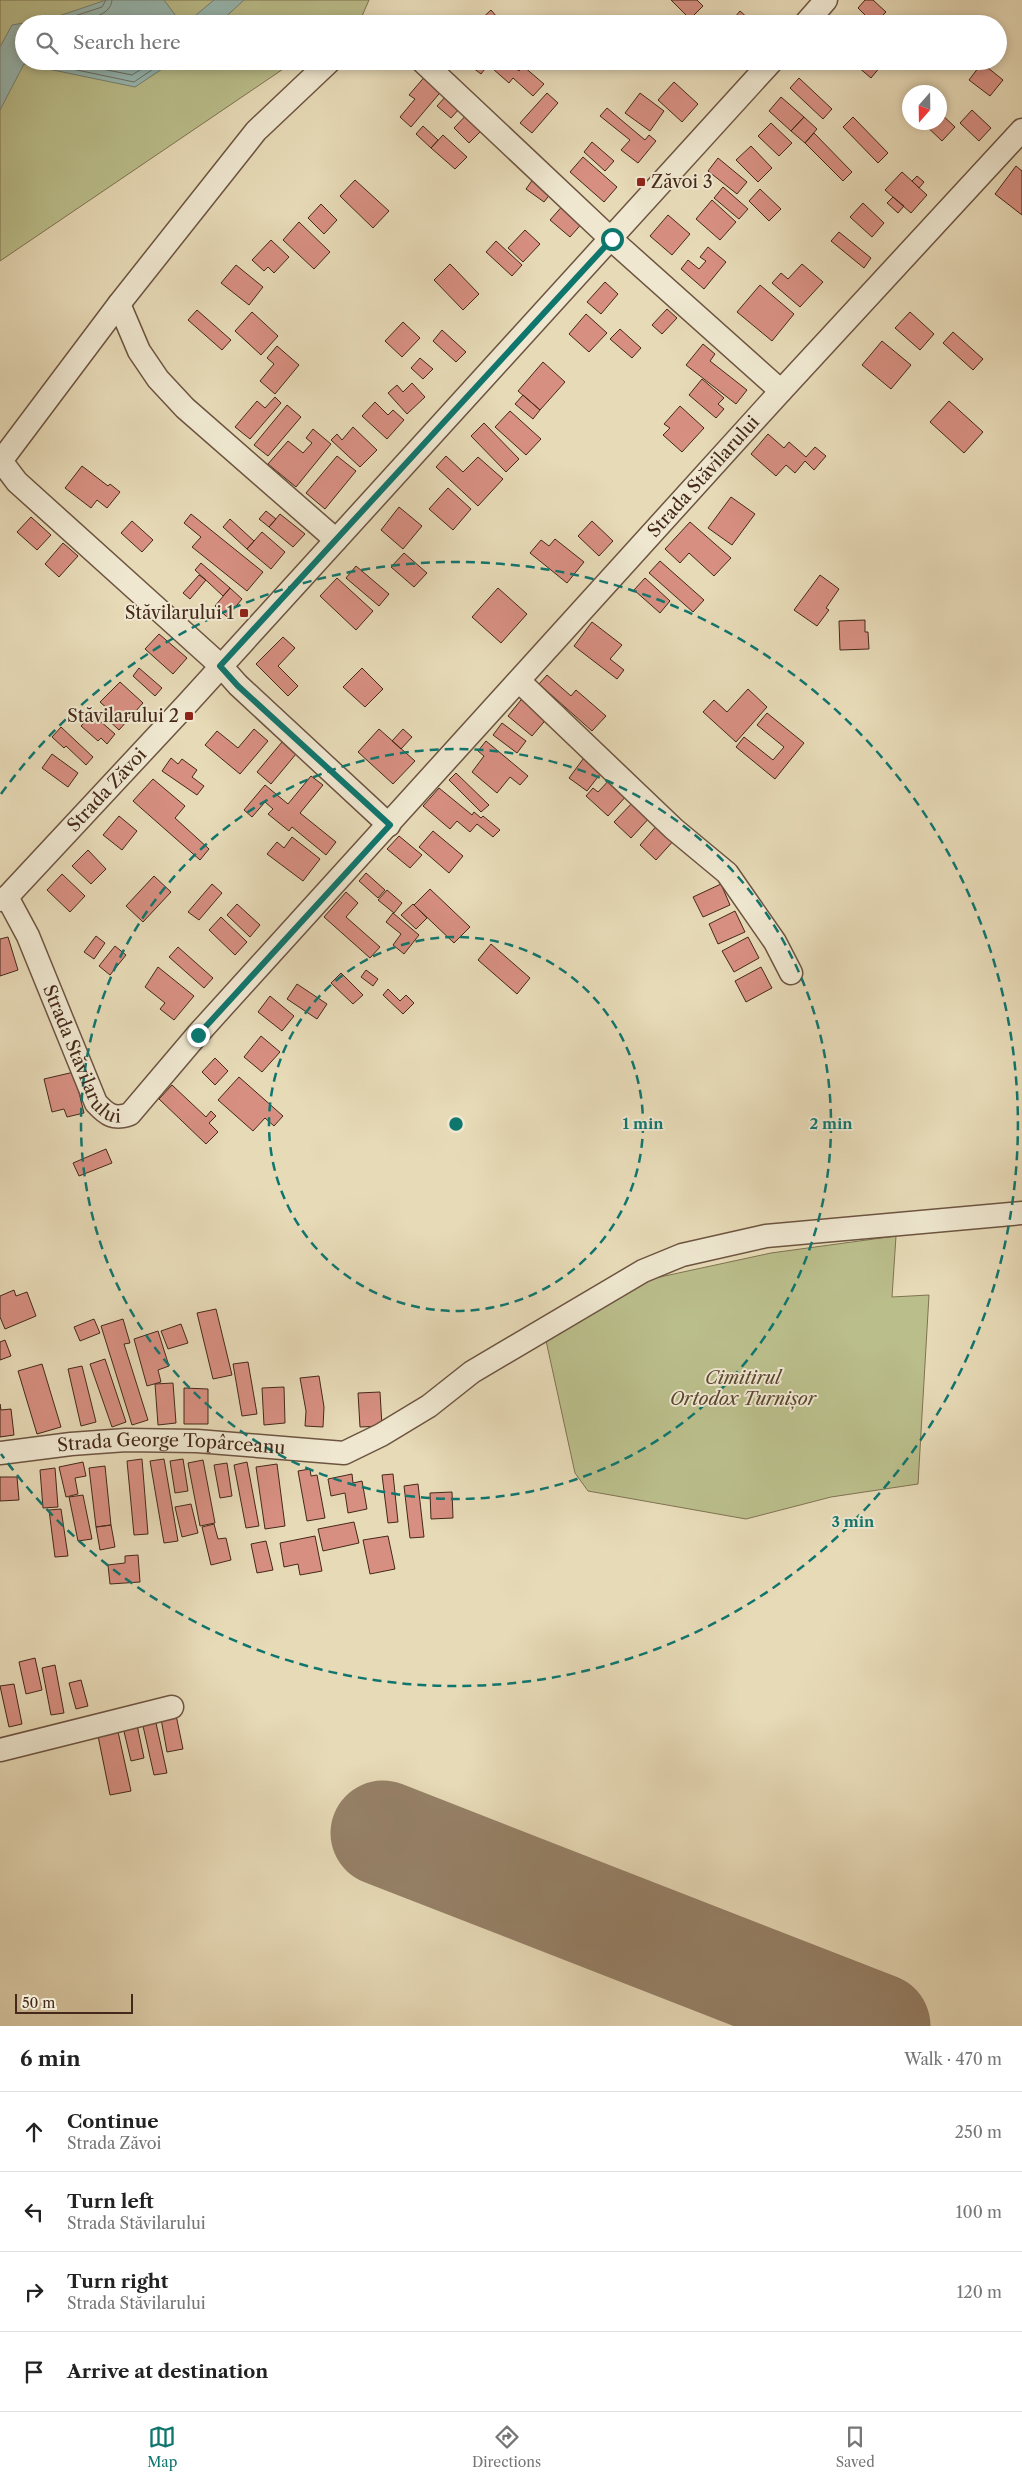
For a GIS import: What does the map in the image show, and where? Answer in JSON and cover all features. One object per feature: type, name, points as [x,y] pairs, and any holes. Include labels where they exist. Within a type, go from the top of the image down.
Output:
[{"type":"street","points":[[813,15],[826,0]]},
{"type":"street","points":[[320,70],[256,131],[119,304],[1,461],[17,482],[220,666],[238,686],[390,825]]},
{"type":"street","points":[[432,70],[612,239],[781,391]]},
{"type":"street","name":"Strada Zăvoi","points":[[4,898],[336,540],[764,70]]},
{"type":"street","name":"Strada Stăvilarului","points":[[4,898],[28,936],[96,1103],[107,1115],[119,1118],[130,1114],[198,1035],[781,391],[1022,130]]},
{"type":"street","points":[[119,304],[139,351],[158,379],[185,408],[316,520],[336,540]]},
{"type":"street","points":[[519,681],[674,829],[728,873],[775,942],[791,973]]},
{"type":"street","name":"Strada George Topârceanu","points":[[0,1453],[71,1444],[126,1440],[196,1441],[344,1453],[381,1435],[429,1406],[472,1372],[643,1271],[682,1255],[766,1236],[1022,1213]]},
{"type":"street","points":[[0,1750],[172,1707]]},
{"type":"green space","points":[[0,0],[369,0],[362,15],[15,15],[15,70],[282,70],[0,261]]},
{"type":"green space","name":"Cimitirul Ortodox Turnișor","points":[[896,1236],[892,1297],[929,1295],[918,1484],[831,1497],[746,1519],[588,1491],[575,1473],[545,1336],[646,1280],[771,1253]]},
{"type":"water","points":[[106,0],[164,0],[175,15],[62,15]]},
{"type":"water","points":[[214,0],[244,0],[228,15],[196,15]]},
{"type":"water","points":[[15,24],[15,70],[21,70],[0,110],[0,47],[12,25]]},
{"type":"water","points":[[53,70],[160,70],[135,87]]},
{"type":"building","points":[[671,0],[697,0],[703,6],[694,15],[686,15]]},
{"type":"building","points":[[865,0],[873,0],[886,12],[883,15],[865,15],[858,8]]},
{"type":"building","points":[[491,10],[495,15],[486,15]]},
{"type":"building","points":[[476,70],[484,70],[481,74]]},
{"type":"building","points":[[494,70],[528,70],[544,84],[533,96],[513,78],[509,83]]},
{"type":"building","points":[[862,70],[878,70],[871,78]]},
{"type":"building","points":[[977,70],[991,70],[1003,80],[990,96],[969,80]]},
{"type":"building","points":[[427,74],[444,88],[411,127],[400,117],[415,99],[409,95]]},
{"type":"building","points":[[799,78],[832,109],[823,119],[790,88]]},
{"type":"building","points":[[674,82],[698,104],[682,122],[658,100]]},
{"type":"building","points":[[547,93],[558,103],[532,133],[520,123]]},
{"type":"building","points":[[640,93],[664,111],[650,131],[625,113]]},
{"type":"building","points":[[446,96],[460,108],[451,118],[437,106]]},
{"type":"building","points":[[781,97],[804,117],[791,131],[769,111]]},
{"type":"building","points":[[607,108],[645,140],[649,135],[656,141],[638,163],[621,150],[630,140],[600,116]]},
{"type":"building","points":[[471,110],[487,125],[469,143],[454,128]]},
{"type":"building","points":[[972,110],[991,128],[979,141],[960,123]]},
{"type":"building","points":[[804,117],[817,129],[805,143],[791,131]]},
{"type":"building","points":[[853,117],[888,153],[878,163],[843,127]]},
{"type":"building","points":[[947,120],[955,127],[942,141],[930,130],[947,130]]},
{"type":"building","points":[[771,123],[792,143],[779,156],[758,136]]},
{"type":"building","points":[[423,126],[438,140],[431,148],[416,134]]},
{"type":"building","points":[[814,133],[852,172],[843,181],[805,143]]},
{"type":"building","points":[[443,135],[467,157],[455,169],[431,148]]},
{"type":"building","points":[[592,142],[614,161],[605,171],[584,152]]},
{"type":"building","points":[[751,146],[772,168],[758,182],[736,160]]},
{"type":"building","points":[[583,157],[617,187],[604,202],[570,172]]},
{"type":"building","points":[[718,158],[747,182],[737,194],[708,171]]},
{"type":"building","points":[[1016,166],[1022,171],[1022,215],[995,194]]},
{"type":"building","points":[[902,172],[927,195],[911,213],[885,190]]},
{"type":"building","points":[[536,175],[554,189],[544,202],[526,189]]},
{"type":"building","points":[[917,176],[924,182],[919,188],[912,181]]},
{"type":"building","points":[[355,180],[389,211],[373,228],[340,196]]},
{"type":"building","points":[[723,187],[748,209],[739,219],[714,198]]},
{"type":"building","points":[[760,189],[781,209],[769,221],[749,201]]},
{"type":"building","points":[[893,197],[904,206],[898,213],[887,203]]},
{"type":"building","points":[[712,200],[736,222],[720,240],[696,219]]},
{"type":"building","points":[[566,202],[585,220],[570,237],[550,220]]},
{"type":"building","points":[[863,203],[884,223],[872,237],[850,217]]},
{"type":"building","points":[[321,204],[337,220],[324,234],[308,218]]},
{"type":"building","points":[[668,215],[690,234],[672,255],[650,236]]},
{"type":"building","points":[[299,222],[330,252],[314,269],[283,240]]},
{"type":"building","points":[[525,230],[540,244],[523,262],[508,248]]},
{"type":"building","points":[[839,232],[871,258],[864,268],[831,241]]},
{"type":"building","points":[[271,240],[289,257],[274,273],[268,267],[264,271],[252,260]]},
{"type":"building","points":[[496,241],[522,265],[512,276],[486,252]]},
{"type":"building","points":[[708,247],[726,262],[704,289],[681,269],[688,260],[699,269],[706,261],[700,257]]},
{"type":"building","points":[[450,264],[479,294],[463,310],[434,280]]},
{"type":"building","points":[[802,264],[823,282],[800,307],[772,283],[781,273],[788,279]]},
{"type":"building","points":[[236,265],[263,287],[249,305],[221,283]]},
{"type":"building","points":[[605,282],[618,294],[601,314],[587,302]]},
{"type":"building","points":[[760,285],[794,314],[772,341],[737,312]]},
{"type":"building","points":[[667,309],[677,318],[662,334],[652,325]]},
{"type":"building","points":[[197,310],[231,340],[222,350],[188,320]]},
{"type":"building","points":[[252,312],[278,336],[261,355],[235,331]]},
{"type":"building","points":[[910,312],[934,334],[920,350],[895,328]]},
{"type":"building","points":[[586,314],[607,333],[589,352],[569,334]]},
{"type":"building","points":[[403,322],[420,338],[402,357],[385,341]]},
{"type":"building","points":[[620,329],[641,348],[632,358],[610,339]]},
{"type":"building","points":[[442,330],[466,352],[456,362],[433,341]]},
{"type":"building","points":[[953,332],[983,359],[973,370],[943,343]]},
{"type":"building","points":[[882,341],[911,365],[891,389],[862,365]]},
{"type":"building","points":[[703,344],[715,354],[710,361],[747,390],[736,404],[686,365]]},
{"type":"building","points":[[277,346],[299,365],[275,394],[260,381],[274,364],[267,358]]},
{"type":"building","points":[[420,358],[433,369],[423,379],[411,368]]},
{"type":"building","points":[[543,362],[565,382],[540,410],[518,391]]},
{"type":"building","points":[[702,379],[724,398],[718,404],[724,409],[716,418],[689,395]]},
{"type":"building","points":[[412,383],[425,397],[407,414],[388,393],[397,385],[403,392]]},
{"type":"building","points":[[523,395],[540,410],[533,419],[515,404]]},
{"type":"building","points":[[275,397],[281,403],[250,439],[235,427],[257,401],[265,408]]},
{"type":"building","points":[[949,401],[983,432],[964,453],[930,422]]},
{"type":"building","points":[[375,402],[388,415],[393,410],[404,420],[387,439],[362,416]]},
{"type":"building","points":[[287,405],[301,417],[268,456],[254,445]]},
{"type":"building","points":[[680,406],[704,428],[682,452],[663,435],[670,428],[664,424]]},
{"type":"building","points":[[510,411],[541,439],[526,455],[495,427]]},
{"type":"building","points":[[484,423],[519,459],[506,472],[471,436]]},
{"type":"building","points":[[353,427],[377,450],[360,467],[331,440],[337,434],[342,440]]},
{"type":"building","points":[[313,429],[331,444],[296,487],[268,464],[288,441],[303,453],[312,443],[306,438]]},
{"type":"building","points":[[768,434],[784,448],[789,442],[806,457],[815,447],[826,456],[814,470],[805,461],[795,473],[786,465],[776,476],[751,454]]},
{"type":"building","points":[[337,456],[356,471],[325,509],[306,493]]},
{"type":"building","points":[[446,456],[463,472],[478,457],[503,479],[478,506],[436,467]]},
{"type":"building","points":[[82,466],[108,486],[110,484],[120,492],[107,508],[97,500],[91,508],[65,488]]},
{"type":"building","points":[[448,488],[471,509],[453,530],[429,509]]},
{"type":"building","points":[[731,497],[755,514],[732,545],[708,528]]},
{"type":"building","points":[[399,507],[422,526],[403,549],[381,530]]},
{"type":"building","points":[[266,511],[276,519],[269,527],[259,519]]},
{"type":"building","points":[[191,514],[263,572],[247,591],[192,547],[201,537],[184,523]]},
{"type":"building","points":[[280,514],[305,534],[293,547],[269,527]]},
{"type":"building","points":[[31,517],[51,535],[37,550],[17,532]]},
{"type":"building","points":[[230,519],[254,541],[247,549],[223,527]]},
{"type":"building","points":[[132,521],[153,540],[142,552],[121,533]]},
{"type":"building","points":[[592,521],[613,541],[599,556],[578,536]]},
{"type":"building","points":[[690,522],[731,558],[714,576],[689,553],[680,563],[665,549]]},
{"type":"building","points":[[262,532],[285,552],[271,569],[247,549]]},
{"type":"building","points":[[555,539],[584,562],[567,583],[530,553],[541,540],[549,546]]},
{"type":"building","points":[[63,543],[78,556],[59,577],[45,564]]},
{"type":"building","points":[[404,553],[427,573],[414,587],[391,567]]},
{"type":"building","points":[[660,561],[704,600],[693,612],[649,573]]},
{"type":"building","points":[[201,563],[230,588],[223,596],[195,570]]},
{"type":"building","points":[[356,566],[389,594],[379,606],[346,578]]},
{"type":"building","points":[[199,575],[206,580],[190,599],[183,593]]},
{"type":"building","points":[[820,575],[839,589],[826,608],[829,610],[817,626],[794,610]]},
{"type":"building","points":[[337,578],[373,611],[356,630],[320,596]]},
{"type":"building","points":[[645,578],[670,601],[660,613],[634,590]]},
{"type":"building","points":[[230,588],[242,599],[227,617],[215,606]]},
{"type":"building","points":[[498,588],[527,614],[501,643],[472,617]]},
{"type":"building","points":[[865,620],[865,632],[868,632],[869,649],[840,650],[839,621]]},
{"type":"building","points":[[592,622],[622,645],[610,659],[624,670],[617,679],[574,646]]},
{"type":"building","points":[[159,634],[187,658],[173,674],[145,649]]},
{"type":"building","points":[[283,637],[295,648],[278,666],[298,686],[288,696],[256,664]]},
{"type":"building","points":[[139,668],[162,688],[155,696],[133,676]]},
{"type":"building","points":[[362,668],[383,689],[365,707],[343,687]]},
{"type":"building","points":[[547,675],[571,696],[576,690],[606,716],[592,731],[539,684]]},
{"type":"building","points":[[120,682],[143,703],[119,730],[104,716],[109,710],[100,702]]},
{"type":"building","points":[[748,689],[767,707],[736,742],[703,712],[714,700],[727,712]]},
{"type":"building","points":[[525,695],[549,716],[532,736],[508,716]]},
{"type":"building","points":[[767,713],[804,743],[775,779],[736,747],[744,737],[773,760],[784,747],[757,725]]},
{"type":"building","points":[[92,714],[115,734],[107,744],[101,738],[98,741],[81,726]]},
{"type":"building","points":[[502,723],[526,741],[517,753],[493,735]]},
{"type":"building","points":[[61,727],[93,757],[86,765],[66,746],[64,748],[52,737]]},
{"type":"building","points":[[254,729],[268,741],[240,774],[205,745],[217,731],[238,748]]},
{"type":"building","points":[[379,729],[415,761],[393,784],[358,752]]},
{"type":"building","points":[[403,729],[412,737],[401,749],[392,741]]},
{"type":"building","points":[[486,741],[528,776],[520,785],[510,777],[497,793],[472,772],[484,756],[478,751]]},
{"type":"building","points":[[282,742],[296,754],[271,784],[257,772]]},
{"type":"building","points":[[52,754],[78,773],[68,787],[42,768]]},
{"type":"building","points":[[586,755],[604,769],[587,791],[569,778]]},
{"type":"building","points":[[171,758],[178,764],[182,759],[197,770],[192,777],[204,786],[197,795],[162,771]]},
{"type":"building","points":[[456,773],[489,805],[481,812],[449,780]]},
{"type":"building","points":[[311,776],[323,785],[300,813],[336,842],[326,855],[292,827],[289,831],[268,814],[273,809],[265,802],[252,817],[244,810],[265,785],[288,804]]},
{"type":"building","points":[[612,777],[629,793],[608,816],[586,796],[593,788],[598,792]]},
{"type":"building","points":[[153,779],[185,806],[175,818],[209,849],[200,860],[133,801]]},
{"type":"building","points":[[439,788],[472,815],[474,812],[481,818],[483,816],[500,830],[493,837],[477,824],[470,832],[457,821],[450,829],[423,806]]},
{"type":"building","points":[[635,800],[651,816],[631,838],[614,822]]},
{"type":"building","points":[[119,816],[137,831],[122,850],[103,835]]},
{"type":"building","points":[[659,823],[676,838],[656,860],[640,845]]},
{"type":"building","points":[[433,831],[463,856],[449,873],[419,847]]},
{"type":"building","points":[[399,836],[422,855],[410,868],[387,849]]},
{"type":"building","points":[[292,837],[320,859],[303,881],[267,854],[277,842],[284,848]]},
{"type":"building","points":[[88,850],[106,869],[91,884],[72,866]]},
{"type":"building","points":[[366,873],[385,890],[378,898],[359,881]]},
{"type":"building","points":[[62,874],[85,896],[70,912],[47,890]]},
{"type":"building","points":[[154,876],[171,892],[143,922],[126,906]]},
{"type":"building","points":[[212,884],[222,893],[199,920],[188,912]]},
{"type":"building","points":[[721,884],[730,905],[703,917],[693,897]]},
{"type":"building","points":[[430,889],[470,927],[454,943],[414,905]]},
{"type":"building","points":[[387,890],[402,903],[394,913],[378,900]]},
{"type":"building","points":[[346,892],[358,903],[346,917],[380,947],[370,958],[324,917]]},
{"type":"building","points":[[237,904],[260,925],[250,937],[227,915]]},
{"type":"building","points":[[413,904],[427,918],[416,929],[401,915]]},
{"type":"building","points":[[735,911],[745,932],[718,944],[709,924]]},
{"type":"building","points":[[393,913],[419,935],[404,954],[393,945],[401,934],[386,922]]},
{"type":"building","points":[[221,917],[247,942],[235,955],[209,930]]},
{"type":"building","points":[[96,936],[105,943],[94,959],[84,952]]},
{"type":"building","points":[[8,937],[18,970],[0,976],[0,939]]},
{"type":"building","points":[[748,937],[759,958],[734,972],[722,951]]},
{"type":"building","points":[[491,944],[530,978],[517,994],[478,960]]},
{"type":"building","points":[[115,946],[126,955],[110,975],[99,966]]},
{"type":"building","points":[[178,947],[213,978],[204,988],[169,957]]},
{"type":"building","points":[[158,967],[194,996],[174,1020],[160,1009],[165,1003],[145,987]]},
{"type":"building","points":[[761,967],[772,988],[746,1002],[735,981]]},
{"type":"building","points":[[366,970],[378,979],[373,986],[361,977]]},
{"type":"building","points":[[341,973],[363,995],[353,1004],[331,983]]},
{"type":"building","points":[[297,984],[327,1004],[317,1019],[287,999]]},
{"type":"building","points":[[388,989],[400,1001],[406,995],[414,1003],[403,1014],[383,995]]},
{"type":"building","points":[[270,996],[294,1016],[282,1031],[258,1012]]},
{"type":"building","points":[[261,1036],[280,1052],[262,1072],[244,1057]]},
{"type":"building","points":[[215,1058],[228,1071],[215,1085],[202,1072]]},
{"type":"building","points":[[74,1072],[84,1113],[67,1117],[64,1109],[52,1112],[44,1079]]},
{"type":"building","points":[[239,1077],[283,1116],[274,1126],[265,1118],[253,1131],[218,1100]]},
{"type":"building","points":[[172,1085],[206,1117],[211,1111],[216,1116],[209,1123],[218,1132],[206,1144],[159,1099]]},
{"type":"building","points":[[106,1149],[112,1163],[79,1176],[73,1163]]},
{"type":"building","points":[[14,1290],[16,1296],[27,1292],[36,1316],[5,1329],[0,1317],[0,1296]]},
{"type":"building","points":[[216,1309],[232,1375],[213,1379],[197,1313]]},
{"type":"building","points":[[94,1319],[100,1333],[80,1341],[74,1327]]},
{"type":"building","points":[[123,1319],[130,1343],[124,1344],[148,1420],[132,1425],[101,1326]]},
{"type":"building","points":[[181,1324],[188,1343],[168,1349],[161,1331]]},
{"type":"building","points":[[158,1331],[169,1366],[158,1370],[161,1382],[147,1386],[134,1339]]},
{"type":"building","points":[[5,1340],[11,1356],[0,1360],[0,1342]]},
{"type":"building","points":[[105,1359],[126,1422],[112,1427],[90,1364]]},
{"type":"building","points":[[248,1362],[257,1414],[242,1416],[233,1364]]},
{"type":"building","points":[[42,1364],[61,1427],[37,1434],[18,1371]]},
{"type":"building","points":[[82,1366],[96,1422],[81,1426],[68,1369]]},
{"type":"building","points":[[319,1376],[324,1407],[323,1427],[305,1426],[306,1411],[300,1378]]},
{"type":"building","points":[[173,1383],[176,1423],[158,1425],[155,1384]]},
{"type":"building","points":[[284,1387],[285,1423],[264,1425],[262,1388]]},
{"type":"building","points":[[184,1388],[208,1389],[208,1424],[184,1424]]},
{"type":"building","points":[[380,1392],[382,1426],[360,1427],[358,1393]]},
{"type":"building","points":[[0,1404],[1,1410],[11,1409],[14,1435],[0,1437]]},
{"type":"building","points":[[142,1459],[148,1534],[134,1535],[127,1461]]},
{"type":"building","points":[[164,1459],[178,1541],[164,1543],[150,1461]]},
{"type":"building","points":[[183,1459],[188,1491],[175,1493],[170,1461]]},
{"type":"building","points":[[203,1460],[215,1523],[200,1526],[188,1463]]},
{"type":"building","points":[[83,1462],[86,1476],[75,1478],[78,1494],[66,1497],[59,1467]]},
{"type":"building","points":[[247,1462],[259,1526],[246,1528],[234,1465]]},
{"type":"building","points":[[227,1463],[232,1496],[220,1498],[214,1465]]},
{"type":"building","points":[[277,1464],[285,1526],[265,1529],[256,1467]]},
{"type":"building","points":[[105,1466],[111,1525],[96,1527],[89,1468]]},
{"type":"building","points":[[55,1468],[58,1507],[43,1508],[40,1470]]},
{"type":"building","points":[[310,1469],[311,1476],[317,1475],[325,1518],[307,1521],[298,1471]]},
{"type":"building","points":[[352,1474],[353,1483],[362,1481],[367,1509],[348,1513],[345,1493],[331,1496],[328,1479]]},
{"type":"building","points":[[393,1474],[398,1522],[388,1523],[382,1475]]},
{"type":"building","points":[[0,1477],[17,1477],[19,1500],[0,1501]]},
{"type":"building","points":[[418,1484],[424,1537],[410,1538],[404,1486]]},
{"type":"building","points":[[452,1492],[453,1518],[431,1519],[430,1493]]},
{"type":"building","points":[[83,1495],[92,1539],[78,1541],[69,1497]]},
{"type":"building","points":[[191,1504],[198,1533],[182,1537],[175,1507]]},
{"type":"building","points":[[61,1509],[68,1556],[55,1557],[49,1510]]},
{"type":"building","points":[[354,1522],[359,1543],[323,1551],[318,1529]]},
{"type":"building","points":[[214,1524],[218,1539],[226,1538],[231,1560],[211,1565],[202,1527]]},
{"type":"building","points":[[111,1525],[115,1547],[100,1550],[96,1527]]},
{"type":"building","points":[[315,1536],[322,1571],[300,1575],[298,1564],[284,1567],[280,1543]]},
{"type":"building","points":[[388,1536],[395,1569],[370,1574],[363,1540]]},
{"type":"building","points":[[266,1541],[273,1570],[257,1573],[251,1544]]},
{"type":"building","points":[[138,1555],[140,1582],[110,1584],[108,1565],[125,1563],[125,1556]]},
{"type":"building","points":[[35,1658],[42,1690],[26,1694],[19,1662]]},
{"type":"building","points":[[55,1665],[64,1713],[51,1715],[42,1668]]},
{"type":"building","points":[[81,1680],[88,1706],[76,1709],[69,1683]]},
{"type":"building","points":[[14,1684],[22,1724],[9,1727],[0,1686]]},
{"type":"building","points":[[175,1710],[183,1749],[167,1752],[160,1713]]},
{"type":"building","points":[[154,1714],[167,1773],[154,1775],[141,1717]]},
{"type":"building","points":[[136,1720],[144,1758],[131,1761],[122,1723]]},
{"type":"building","points":[[117,1727],[131,1791],[110,1795],[97,1731]]},
{"type":"runway","points":[[383,1833],[878,2026]]},
{"type":"place","name":"Zăvoi 3","points":[[641,182]]},
{"type":"place","name":"Stăvilarului 1","points":[[244,613]]},
{"type":"place","name":"Stăvilarului 2","points":[[189,716]]},
{"type":"route","points":[[198,1035],[390,825],[238,686],[220,666],[612,239]]}]
